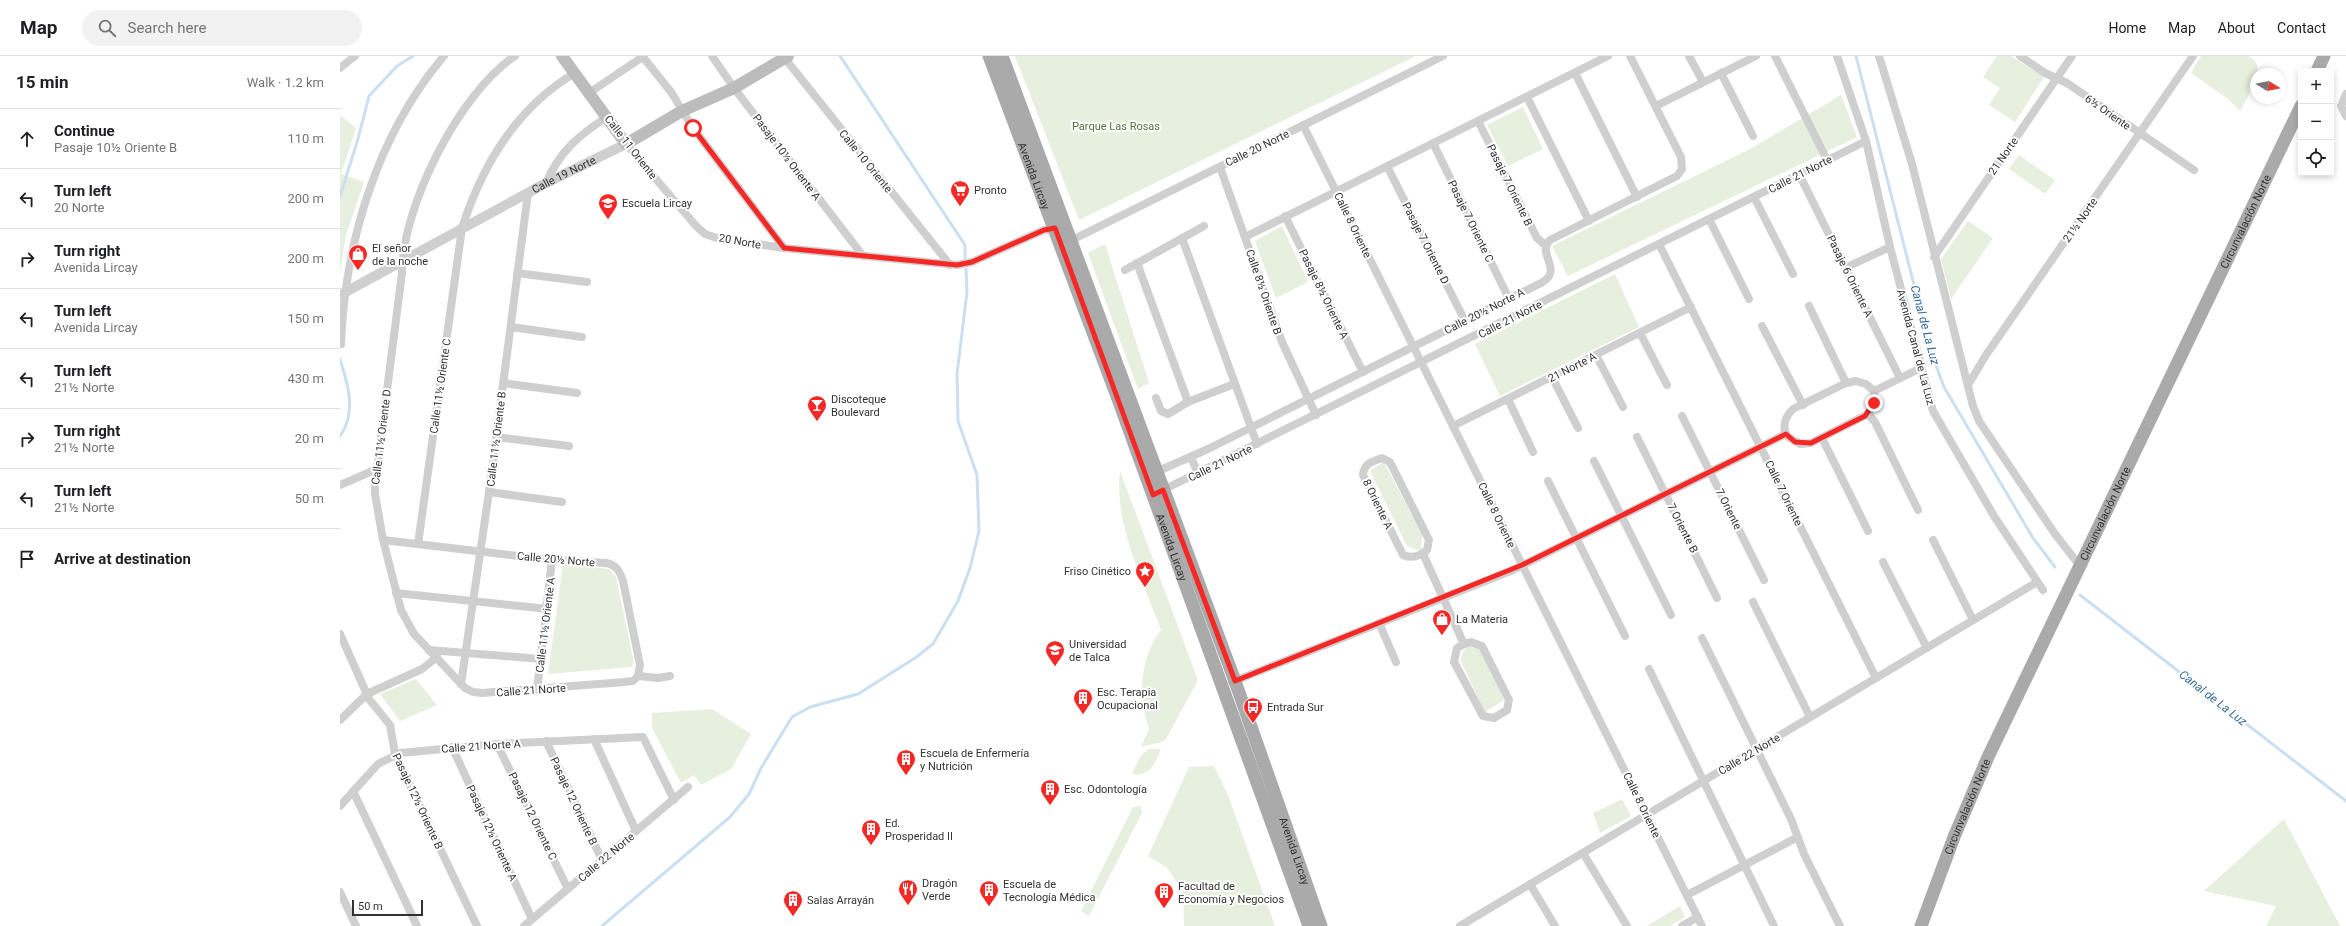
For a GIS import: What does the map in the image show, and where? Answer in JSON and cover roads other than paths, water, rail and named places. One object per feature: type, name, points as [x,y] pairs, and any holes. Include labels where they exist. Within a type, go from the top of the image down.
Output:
[{"type":"main road","name":"Calle 11 Oriente","points":[[562,56],[626,144]]},
{"type":"main road","name":"Avenida Lircay","points":[[990,56],[1158,493],[1235,681],[1321,926]]},
{"type":"main road","name":"Avenida Lircay","points":[[1002,56],[1072,240],[1156,472],[1158,493],[1221,686],[1309,926]]},
{"type":"main road","points":[[2318,68],[2324,56]]},
{"type":"main road","name":"Calle 19 Norte","points":[[626,144],[682,111],[734,88],[785,57]]},
{"type":"main road","name":"Circunvalación Norte","points":[[1920,926],[1954,837],[1988,757],[2298,112]]},
{"type":"street","points":[[340,68],[355,56]]},
{"type":"street","points":[[341,344],[342,294],[357,229],[380,162],[410,105],[444,56]]},
{"type":"street","name":"Calle 11½ Oriente D","points":[[430,650],[414,634],[404,616],[396,593],[383,540],[375,494],[405,239],[411,217],[439,151],[473,98],[495,73],[515,56]]},
{"type":"street","points":[[589,93],[644,56],[671,92],[682,111],[784,248]]},
{"type":"street","name":"Pasaje 10½ Oriente A","points":[[712,56],[734,88],[864,256]]},
{"type":"street","name":"Calle 20 Norte","points":[[1072,240],[1443,56]]},
{"type":"street","points":[[1244,237],[1608,56]]},
{"type":"street","points":[[1546,246],[1550,240],[1674,178],[1682,169],[1681,157],[1630,56]]},
{"type":"street","points":[[1689,56],[1703,82]]},
{"type":"street","points":[[1775,56],[1827,160]]},
{"type":"street","name":"Avenida Canal de La Luz","points":[[1838,56],[1866,141],[1890,247],[1921,368],[1939,423],[2002,529],[2043,590]]},
{"type":"street","points":[[1879,56],[1912,164],[1934,256],[1979,421],[2055,534],[2080,566]]},
{"type":"street","name":"6½ Oriente","points":[[2020,56],[2140,133],[2194,170]]},
{"type":"street","name":"21 Norte","points":[[1934,256],[2072,56]]},
{"type":"street","name":"21½ Norte","points":[[1968,385],[1986,355],[2193,56]]},
{"type":"street","name":"Calle 10 Oriente","points":[[785,57],[950,265]]},
{"type":"street","points":[[1656,106],[1753,57]]},
{"type":"street","name":"Calle 11½ Oriente C","points":[[418,544],[462,228],[480,182],[511,130],[540,98],[574,73]]},
{"type":"street","points":[[1575,73],[1637,197]]},
{"type":"street","points":[[1721,73],[1753,136]]},
{"type":"street","points":[[2346,94],[2341,109],[2346,116]]},
{"type":"street","points":[[1527,97],[1589,221]]},
{"type":"street","points":[[546,183],[556,163],[569,146],[585,131],[607,118]]},
{"type":"street","name":"Pasaje 7 Oriente B","points":[[1478,121],[1535,234],[1546,246]]},
{"type":"street","name":"Calle 8 Oriente","points":[[1303,125],[1702,926]]},
{"type":"street","name":"Calle 21 Norte","points":[[1158,493],[1866,141]]},
{"type":"street","name":"Pasaje 7 Oriente C","points":[[1433,143],[1509,299]]},
{"type":"street","name":"Calle 19 Norte","points":[[342,294],[546,183],[626,144]]},
{"type":"street","name":"Calle 11 Oriente","points":[[626,144],[705,234]]},
{"type":"street","name":"Pasaje 7 Oriente D","points":[[1387,166],[1465,321]]},
{"type":"street","name":"Calle 8½ Oriente B","points":[[1220,167],[1284,348],[1316,415]]},
{"type":"street","name":"Pasaje 6 Oriente A","points":[[1799,174],[1900,378]]},
{"type":"street","name":"Calle 11½ Oriente B","points":[[461,684],[479,552],[489,492],[528,193]]},
{"type":"street","points":[[1754,197],[1793,274]]},
{"type":"street","name":"Pasaje 8½ Oriente A","points":[[1285,216],[1362,372]]},
{"type":"street","points":[[1709,219],[1749,299]]},
{"type":"street","points":[[1125,270],[1204,226]]},
{"type":"street","name":"20 Norte","points":[[705,234],[717,238],[784,248],[950,265],[972,262],[1044,230],[1055,228]]},
{"type":"street","points":[[1182,238],[1257,444]]},
{"type":"street","name":"Calle 7 Oriente","points":[[1660,244],[1876,678]]},
{"type":"street","name":"Calle 20½ Norte A","points":[[1414,346],[1543,282],[1551,273],[1551,265],[1546,254],[1546,246]]},
{"type":"street","points":[[1846,268],[1890,247]]},
{"type":"street","points":[[1137,263],[1188,402]]},
{"type":"street","points":[[517,274],[587,282]]},
{"type":"street","points":[[1809,306],[1846,383]]},
{"type":"street","name":"21 Norte A","points":[[1453,426],[1691,307]]},
{"type":"street","points":[[1762,326],[1803,405]]},
{"type":"street","points":[[510,327],[582,337]]},
{"type":"street","points":[[1640,333],[1667,386]]},
{"type":"street","name":"Calle 21 Norte","points":[[1156,472],[1190,457],[1414,346]]},
{"type":"street","points":[[1596,355],[1623,408]]},
{"type":"street","points":[[1874,391],[1921,368]]},
{"type":"street","points":[[1552,377],[1578,428]]},
{"type":"street","points":[[1861,382],[1874,391],[1874,403],[1868,414],[1822,438],[1811,443],[1800,444],[1792,440],[1786,434],[1785,425],[1787,416],[1793,409],[1846,383],[1861,382]]},
{"type":"street","points":[[503,383],[577,393]]},
{"type":"street","points":[[1156,398],[1161,411],[1168,414],[1188,402],[1234,384]]},
{"type":"street","points":[[1508,399],[1533,452]]},
{"type":"street","points":[[1868,414],[1875,422],[1918,510]]},
{"type":"street","name":"7 Oriente","points":[[1682,416],[1764,580]]},
{"type":"street","points":[[1221,686],[1522,565],[1786,434]]},
{"type":"street","points":[[496,437],[569,446]]},
{"type":"street","name":"7 Oriente B","points":[[1637,437],[1718,598]]},
{"type":"street","points":[[1822,438],[1868,531]]},
{"type":"street","points":[[1190,457],[1198,474]]},
{"type":"street","name":"8 Oriente A","points":[[1382,458],[1390,462],[1428,540],[1427,550],[1422,554],[1413,557],[1403,555],[1364,476],[1364,468],[1368,463],[1382,458]]},
{"type":"street","points":[[1594,462],[1671,615]]},
{"type":"street","points":[[340,485],[377,469]]},
{"type":"street","points":[[1548,481],[1625,636]]},
{"type":"street","points":[[489,492],[562,502]]},
{"type":"street","name":"Calle 20½ Norte","points":[[383,540],[552,560],[606,563],[619,571],[623,581],[640,665],[638,676]]},
{"type":"street","points":[[1932,540],[1973,620]]},
{"type":"street","points":[[1422,554],[1444,597],[1464,644]]},
{"type":"street","name":"Calle 11½ Oriente A","points":[[537,690],[548,609],[552,560]]},
{"type":"street","points":[[1883,562],[1927,648]]},
{"type":"street","name":"Calle 22 Norte","points":[[1460,926],[2037,582]]},
{"type":"street","points":[[396,593],[548,609]]},
{"type":"street","points":[[1753,602],[1810,717]]},
{"type":"street","points":[[1379,623],[1396,662]]},
{"type":"street","name":"Pasaje 12½ Oriente B","points":[[340,634],[367,694],[390,725],[395,754],[477,926]]},
{"type":"street","points":[[1702,638],[1791,819],[1804,854],[1840,926]]},
{"type":"street","points":[[1471,642],[1482,646],[1509,700],[1507,710],[1494,718],[1483,716],[1454,662],[1457,648],[1464,644],[1471,642]]},
{"type":"street","points":[[430,650],[541,659]]},
{"type":"street","name":"Calle 21 Norte","points":[[430,650],[461,684],[469,691],[478,693],[537,690],[632,681],[638,676]]},
{"type":"street","points":[[340,720],[367,694],[422,669],[438,657]]},
{"type":"street","points":[[1649,669],[1774,926]]},
{"type":"street","points":[[638,676],[658,678],[670,676]]},
{"type":"street","name":"Calle 21 Norte A","points":[[340,806],[378,764],[395,754],[452,747],[643,737],[674,800]]},
{"type":"street","points":[[594,739],[636,831]]},
{"type":"street","name":"Pasaje 12 Oriente B","points":[[546,742],[602,860]]},
{"type":"street","name":"Pasaje 12 Oriente C","points":[[497,744],[568,889]]},
{"type":"street","name":"Pasaje 12½ Oriente A","points":[[452,747],[532,919]]},
{"type":"street","name":"Calle 22 Norte","points":[[524,926],[688,787]]},
{"type":"street","points":[[353,791],[417,926]]},
{"type":"street","points":[[1687,895],[1798,838]]},
{"type":"street","points":[[1583,853],[1627,926]]},
{"type":"street","points":[[1530,884],[1555,926]]},
{"type":"street","points":[[340,892],[356,926]]},
{"type":"street","points":[[1682,926],[1698,917]]},
{"type":"waterway","points":[[340,196],[358,139],[369,96],[397,66],[413,56]]},
{"type":"waterway","points":[[840,56],[965,245],[965,258]]},
{"type":"waterway","name":"Canal de La Luz","points":[[1856,56],[1931,352],[1944,387],[2033,538],[2055,567]]},
{"type":"waterway","points":[[602,926],[730,817],[749,794],[761,768],[792,717],[810,707],[858,694],[915,658],[933,644],[958,601],[970,568],[979,531],[977,475],[958,421],[957,374],[967,292],[966,269]]},
{"type":"waterway","points":[[340,359],[348,388],[350,408],[345,427],[340,436]]},
{"type":"waterway","name":"Canal de La Luz","points":[[2080,595],[2346,801]]},
{"type":"place","name":"Pronto","points":[[960,207]]},
{"type":"place","name":"Escuela Lircay","points":[[608,220]]},
{"type":"place","name":"El señor de la noche","points":[[358,271]]},
{"type":"place","name":"Discoteque Boulevard","points":[[817,422]]},
{"type":"place","name":"Friso Cinético","points":[[1145,588]]},
{"type":"place","name":"La Materia","points":[[1442,636]]},
{"type":"place","name":"Universidad de Talca","points":[[1055,667]]},
{"type":"place","name":"Esc. Terapia Ocupacional","points":[[1083,715]]},
{"type":"place","name":"Entrada Sur","points":[[1253,724]]},
{"type":"place","name":"Escuela de Enfermería y Nutrición","points":[[906,776]]},
{"type":"place","name":"Esc. Odontología","points":[[1050,806]]},
{"type":"place","name":"Ed. Prosperidad II","points":[[871,846]]},
{"type":"place","name":"Dragón Verde","points":[[908,906]]},
{"type":"place","name":"Escuela de Tecnología Médica","points":[[989,907]]},
{"type":"place","name":"Facultad de Economía y Negocios","points":[[1164,909]]},
{"type":"place","name":"Salas Arrayán","points":[[793,917]]},
{"type":"park label","name":"Parque Las Rosas","points":[[1116,126]]}]
